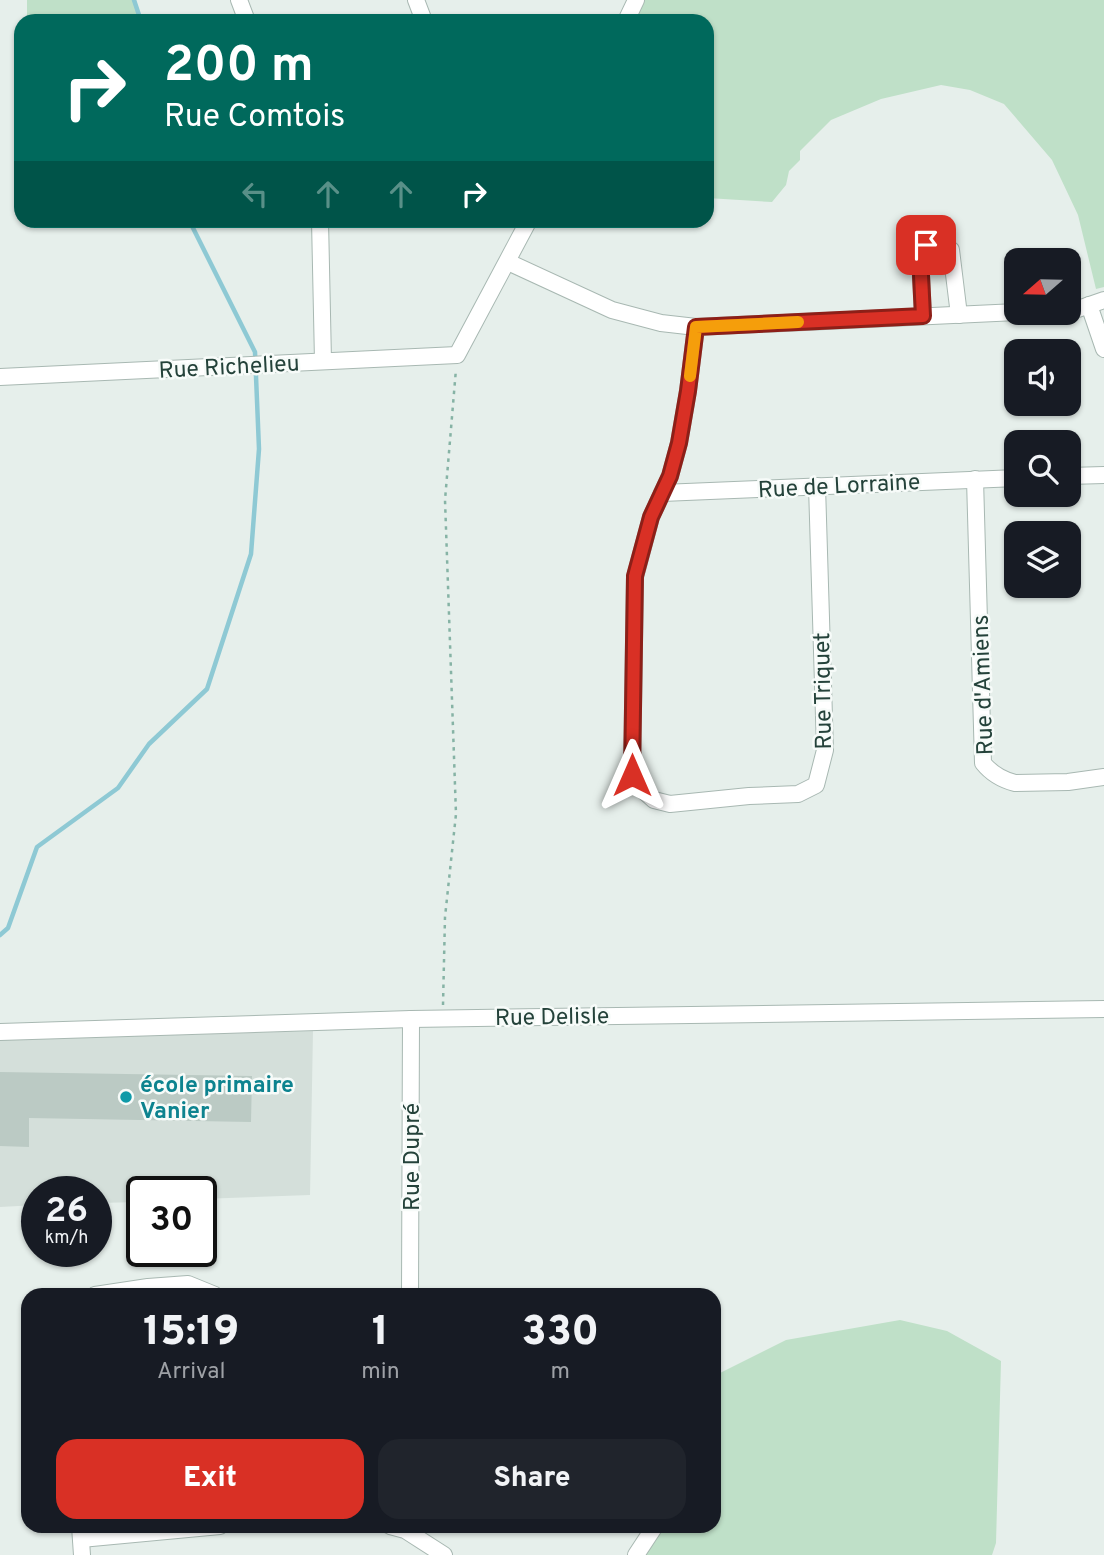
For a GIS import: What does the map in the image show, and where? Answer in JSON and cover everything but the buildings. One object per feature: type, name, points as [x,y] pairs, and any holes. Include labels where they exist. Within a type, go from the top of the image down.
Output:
[{"type":"street","points":[[320,228],[323,360]]},
{"type":"street","points":[[457,355],[524,228]]},
{"type":"street","points":[[923,316],[920,255],[926,245],[938,244],[951,250],[959,314]]},
{"type":"street","points":[[508,262],[612,310],[660,323],[696,327],[1004,312]]},
{"type":"street","points":[[1096,302],[1104,349]]},
{"type":"street","name":"Rue Triquet","points":[[696,327],[679,443],[670,476],[651,517],[635,576],[632,775],[635,783],[654,800],[670,804],[798,794],[816,785],[825,750],[817,486]]},
{"type":"street","name":"Rue Richelieu","points":[[0,377],[457,355]]},
{"type":"street","points":[[1081,476],[1104,475]]},
{"type":"street","name":"Rue de Lorraine","points":[[662,493],[1004,478]]},
{"type":"street","name":"Rue d'Amiens","points":[[975,479],[983,763],[1007,781],[1015,783],[1068,782],[1104,777]]},
{"type":"street","name":"Rue Delisle","points":[[0,1032],[442,1018],[1104,1009]]},
{"type":"street","name":"Rue Dupré","points":[[410,1288],[411,1019]]},
{"type":"street","points":[[138,1288],[188,1284],[198,1288]]},
{"type":"street","points":[[81,1540],[150,1533]]},
{"type":"street","points":[[409,1533],[444,1555]]},
{"type":"street","points":[[636,1555],[650,1533]]},
{"type":"path","points":[[442,1018],[445,917],[456,814],[445,500],[457,355]]},
{"type":"shaded area","points":[[313,1031],[310,1195],[217,1198],[217,1176],[126,1176],[126,1202],[112,1203],[112,1176],[21,1176],[21,1206],[0,1207],[0,1040]]},
{"type":"green space","points":[[27,0],[136,0],[138,14],[27,14]]},
{"type":"green space","points":[[636,0],[1104,0],[1104,287],[1096,289],[1078,215],[1052,160],[1004,104],[970,90],[941,85],[881,99],[831,120],[800,151],[800,160],[789,171],[786,185],[772,202],[714,198],[714,14],[629,14]]},
{"type":"green space","points":[[900,1320],[947,1331],[1001,1361],[996,1543],[992,1555],[638,1555],[652,1533],[721,1533],[721,1372],[786,1340]]},
{"type":"waterway","points":[[134,0],[139,14]]},
{"type":"waterway","points":[[0,935],[8,928],[37,847],[118,788],[149,744],[207,689],[251,554],[259,449],[255,352],[193,228]]},
{"type":"slow traffic","points":[[690,376],[696,327],[798,322]]},
{"type":"place","name":"école primaire Vanier","points":[[126,1097]]},
{"type":"route","points":[[632,775],[635,576],[651,517],[670,476],[679,443],[696,327],[923,316],[920,255],[926,245]]}]
